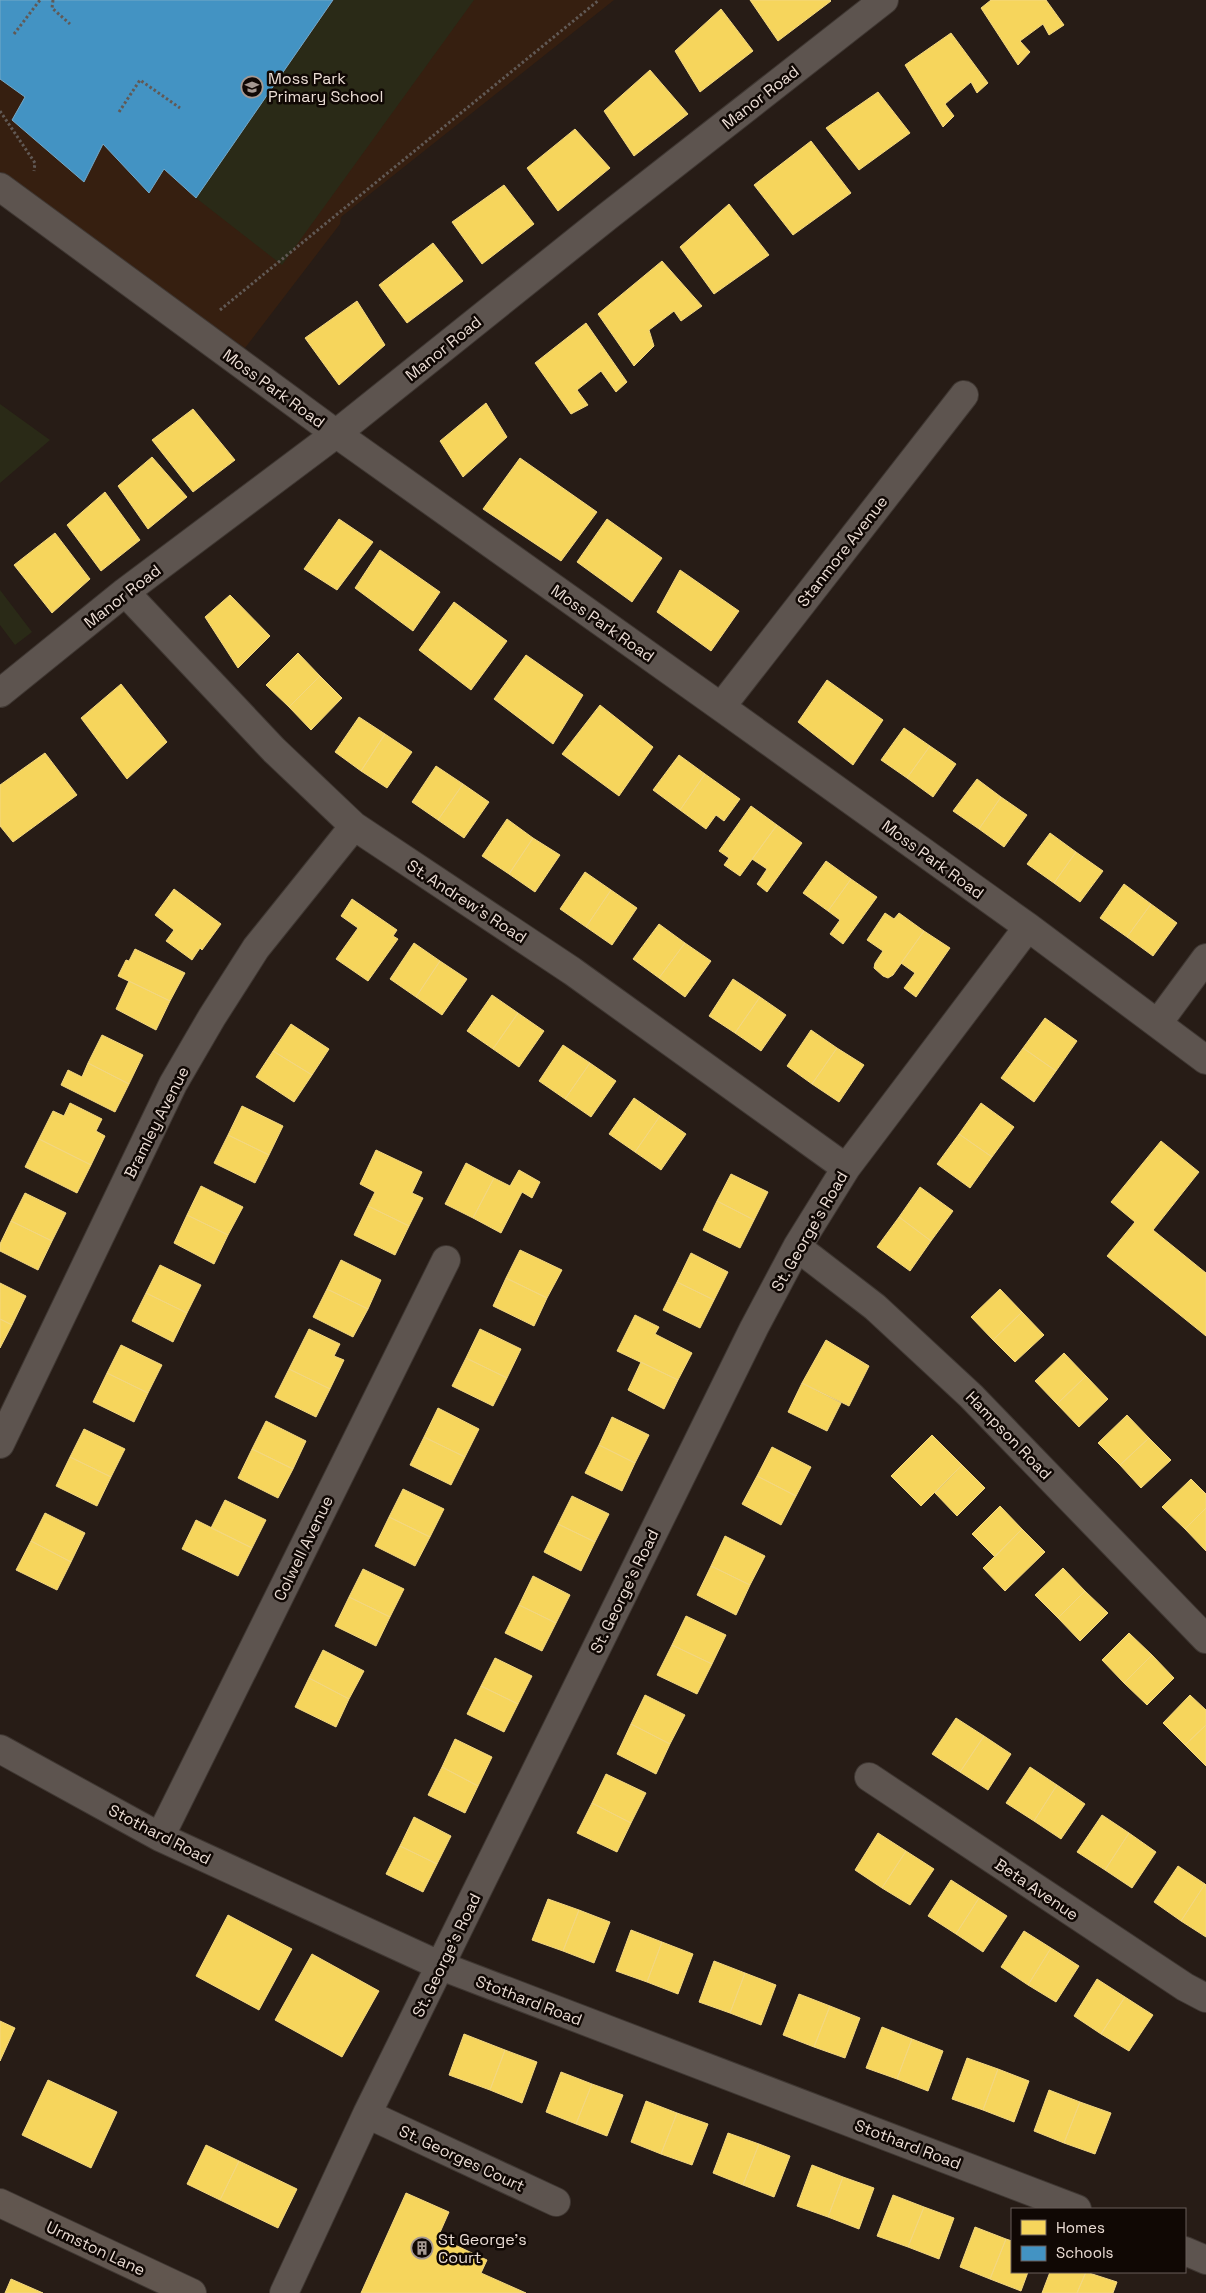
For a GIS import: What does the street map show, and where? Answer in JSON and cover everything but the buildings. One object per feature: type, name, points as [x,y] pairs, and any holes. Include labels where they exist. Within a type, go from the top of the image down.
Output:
[{"type":"main road","name":"Urmston Lane","points":[[0,2203],[192,2293]]},
{"type":"street","name":"Manor Road","points":[[0,693],[125,592],[337,434],[608,216],[884,0]]},
{"type":"street","name":"Moss Park Road","points":[[0,187],[337,434],[721,706],[1028,928],[1206,1060]]},
{"type":"street","name":"Stanmore Avenue","points":[[721,706],[964,395]]},
{"type":"street","name":"St. Andrew's Road","points":[[125,592],[274,750],[354,826],[572,970],[846,1168]]},
{"type":"street","name":"Bramley Avenue","points":[[0,1444],[173,1084],[212,1017],[256,948],[354,826]]},
{"type":"street","name":"St. George's Road","points":[[284,2293],[367,2114],[754,1328],[797,1247],[846,1168],[1028,928]]},
{"type":"street","points":[[1158,1023],[1206,958]]},
{"type":"street","name":"Hampson Road","points":[[797,1247],[875,1308],[971,1396],[1206,1639]]},
{"type":"street","name":"Colwell Avenue","points":[[160,1837],[446,1260]]},
{"type":"street","name":"Stothard Road","points":[[0,1749],[160,1837],[441,1966],[1073,2208]]},
{"type":"street","name":"Beta Avenue","points":[[869,1777],[1185,1987],[1206,1998]]},
{"type":"street","name":"St. Georges Court","points":[[367,2114],[556,2202]]},
{"type":"path","points":[[14,34],[40,0]]},
{"type":"path","points":[[53,0],[52,8],[70,24]]},
{"type":"path","points":[[195,330],[598,0]]},
{"type":"path","points":[[119,112],[140,80],[180,108]]},
{"type":"path","points":[[0,111],[35,163],[26,206]]},
{"type":"shaded area","name":"Moss Park Primary School","points":[[0,0],[614,0],[341,217],[340,224],[245,348],[0,174]]},
{"type":"shaded area","points":[[334,0],[474,0],[282,265],[196,198]]},
{"type":"shaded area","points":[[0,404],[50,440],[0,483]]},
{"type":"shaded area","points":[[0,590],[32,632],[15,645],[0,625]]},
{"type":"place","name":"Moss Park Primary School","points":[[252,87]]},
{"type":"place","name":"St George's Court","points":[[422,2248]]}]
